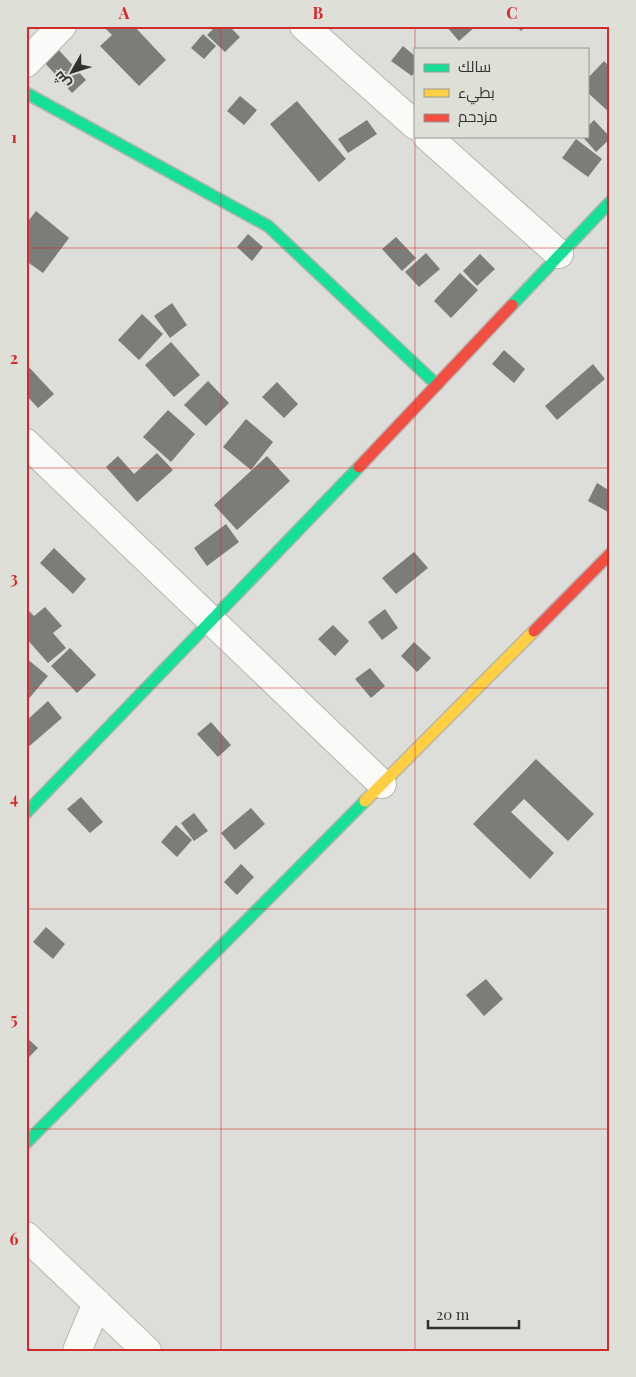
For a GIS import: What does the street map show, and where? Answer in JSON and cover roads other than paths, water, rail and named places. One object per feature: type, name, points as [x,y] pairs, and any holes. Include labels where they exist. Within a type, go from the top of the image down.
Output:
[{"type":"street","points":[[26,63],[62,26]]},
{"type":"street","points":[[304,26],[414,124]]},
{"type":"street","points":[[26,93],[268,226],[437,386]]},
{"type":"street","points":[[429,138],[559,254]]},
{"type":"street","points":[[26,814],[437,386],[559,254],[610,202]]},
{"type":"street","points":[[26,443],[382,784]]},
{"type":"street","points":[[26,1144],[610,554]]},
{"type":"street","points":[[26,1236],[147,1351]]},
{"type":"street","points":[[77,1351],[97,1303]]}]
